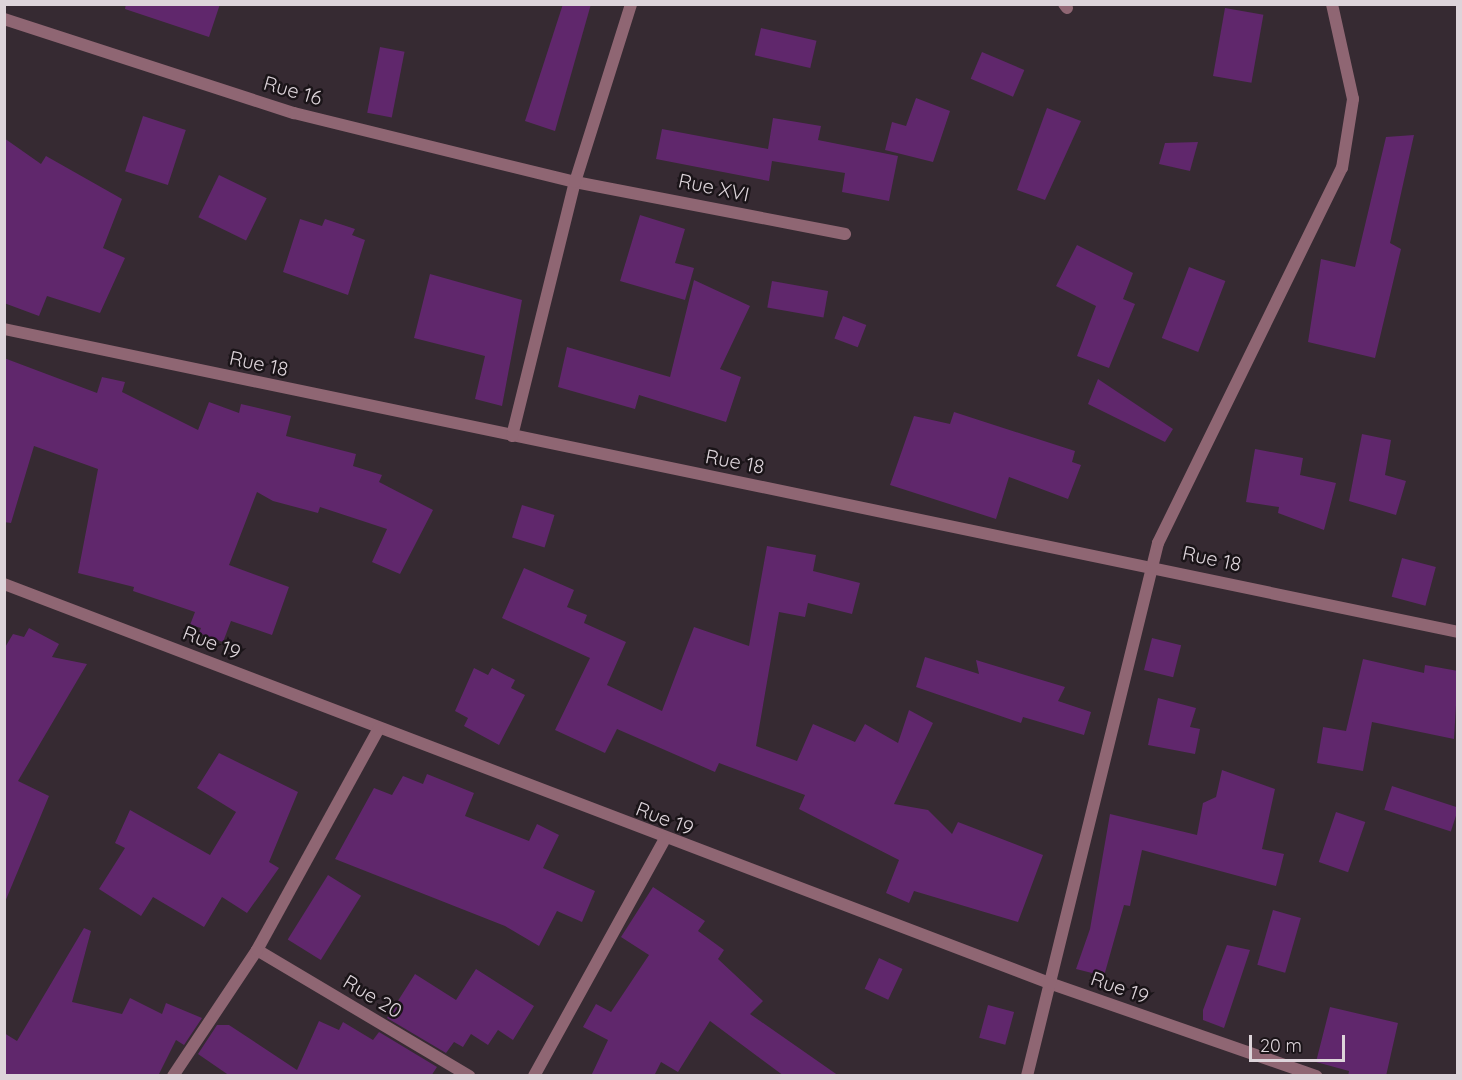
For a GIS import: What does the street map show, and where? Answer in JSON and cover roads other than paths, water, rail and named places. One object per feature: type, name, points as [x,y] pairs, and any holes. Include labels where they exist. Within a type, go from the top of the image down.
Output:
[{"type":"street","points":[[512,436],[574,182],[631,4]]},
{"type":"street","points":[[1027,1076],[1052,984],[1151,565],[1170,512],[1342,168],[1353,99],[1332,4]]},
{"type":"street","name":"Rue 16","points":[[4,19],[294,113],[574,182]]},
{"type":"street","name":"Rue XVI","points":[[574,182],[845,234]]},
{"type":"street","name":"Rue 18","points":[[4,329],[512,436],[1151,565],[1458,632]]},
{"type":"street","name":"Rue 19","points":[[4,584],[665,839],[1052,984],[1316,1076]]},
{"type":"street","points":[[173,1076],[257,950],[379,728]]},
{"type":"street","points":[[534,1076],[665,839]]},
{"type":"street","name":"Rue 20","points":[[257,950],[469,1076]]}]
